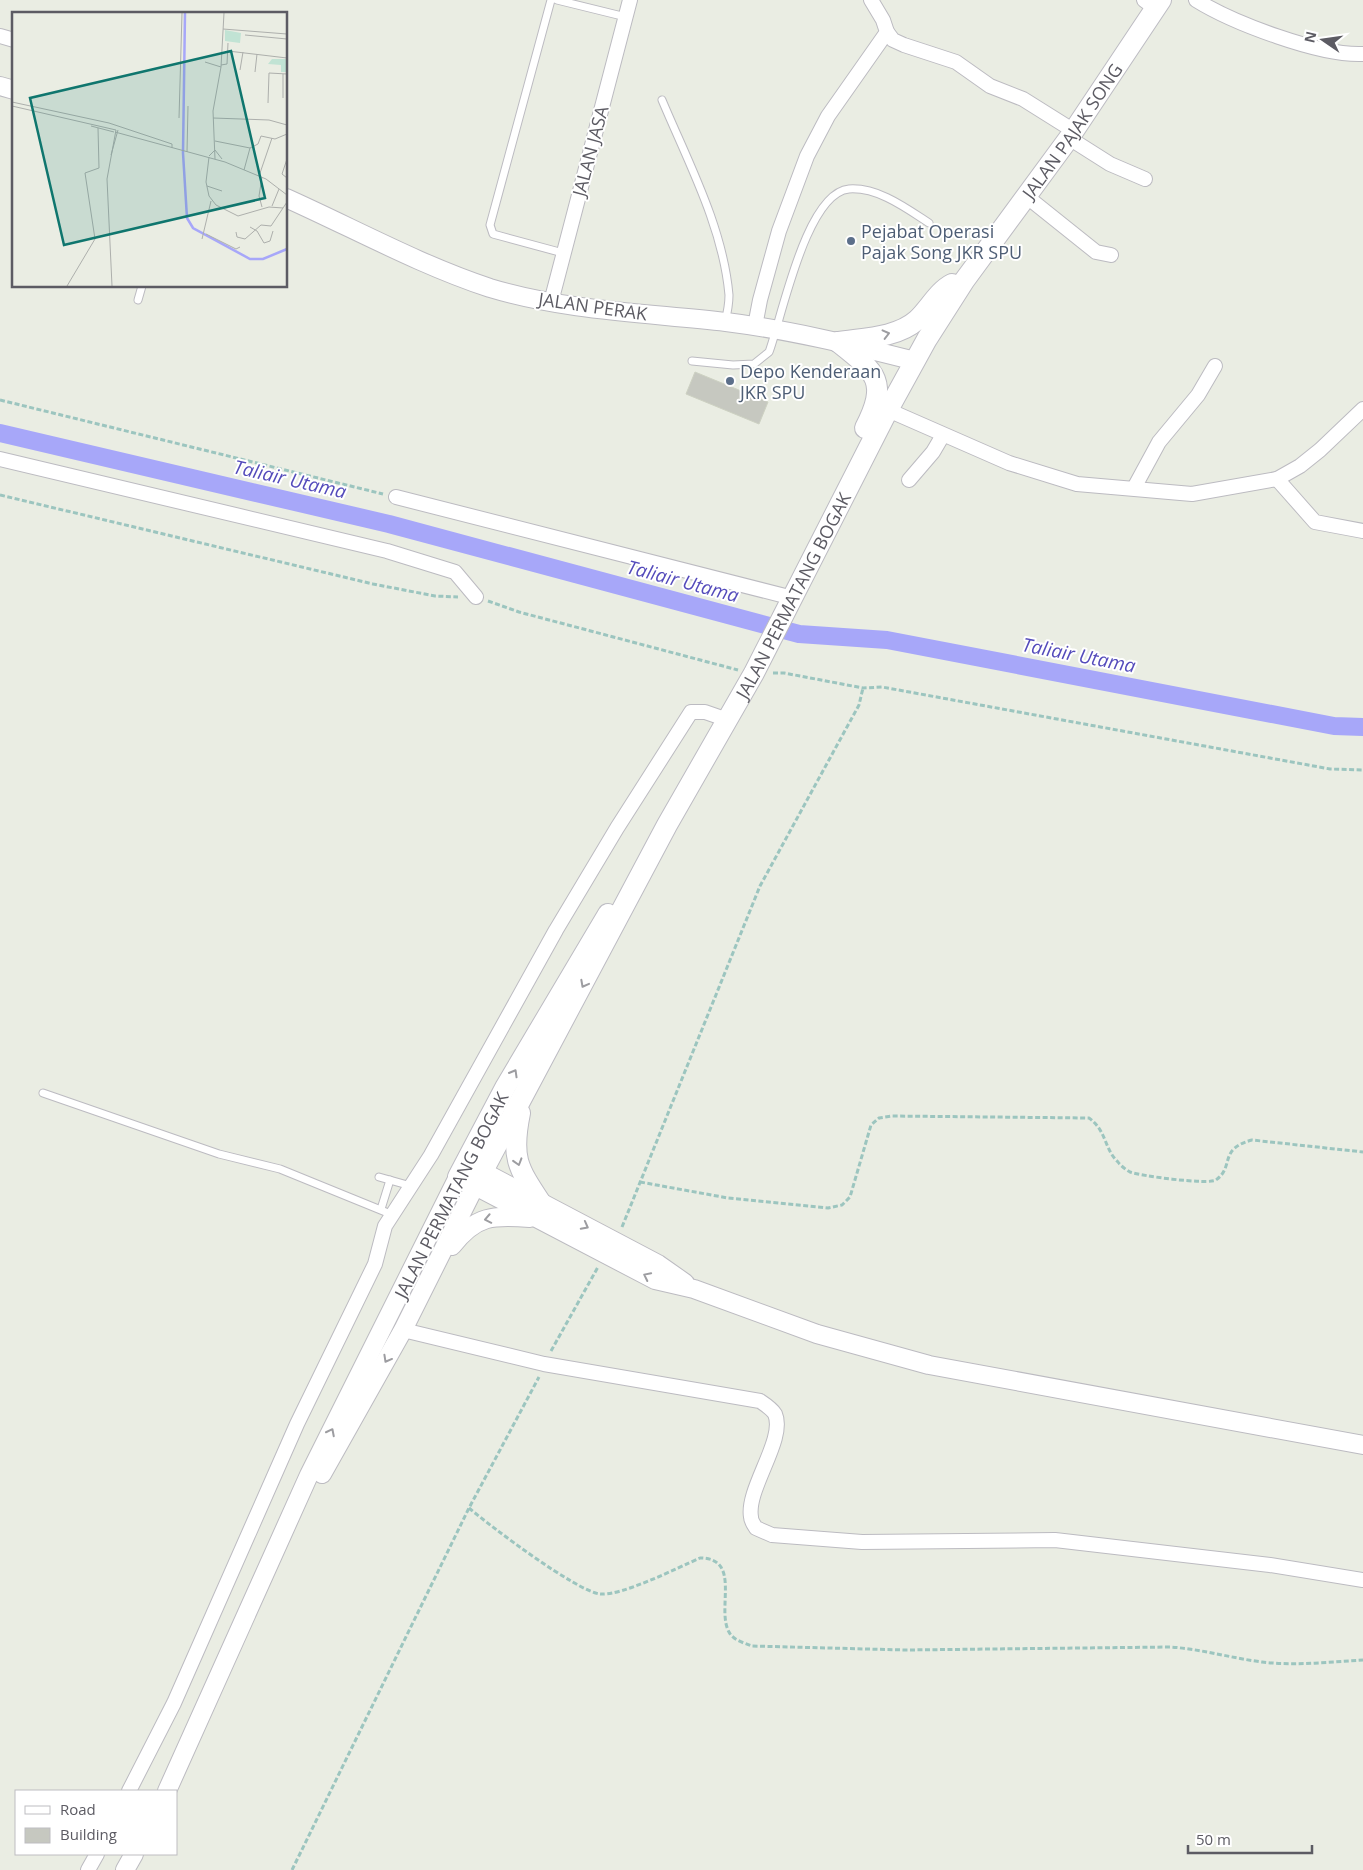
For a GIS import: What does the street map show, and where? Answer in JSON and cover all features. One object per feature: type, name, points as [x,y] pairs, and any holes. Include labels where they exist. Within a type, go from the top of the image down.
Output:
[{"type":"main road","name":"JALAN PAJAK SONG","points":[[915,361],[964,281],[1072,134],[1153,3]]},
{"type":"main road","points":[[838,342],[887,334],[902,329],[915,322],[948,286],[964,281]]},
{"type":"main road","points":[[810,563],[812,542],[822,514],[874,411],[879,392],[875,379],[865,363],[838,342]]},
{"type":"main road","name":"JALAN PERMATANG BOGAK","points":[[470,1174],[523,1097],[667,826],[754,673],[888,410],[915,361]]},
{"type":"main road","name":"JALAN PERMATANG BOGAK","points":[[470,1174],[506,1086],[596,932],[667,826]]},
{"type":"main road","points":[[523,1097],[515,1136],[515,1154],[539,1211]]},
{"type":"street","name":"JALAN JASA","points":[[551,302],[630,0]]},
{"type":"street","points":[[871,0],[884,20],[887,32],[893,40],[956,62],[990,86],[1024,99],[1110,164],[1145,179]]},
{"type":"street","points":[[1196,0],[1212,10],[1294,42],[1326,51],[1363,54]]},
{"type":"street","points":[[756,326],[760,300],[780,231],[811,147],[828,116],[887,32]]},
{"type":"street","points":[[1026,196],[1096,252],[1111,255]]},
{"type":"street","name":"JALAN PERAK","points":[[288,199],[447,271],[491,288],[551,302],[756,326],[838,342],[915,361]]},
{"type":"street","points":[[1134,488],[1159,442],[1198,395],[1214,366]]},
{"type":"street","points":[[888,410],[1010,463],[1077,484],[1192,494],[1277,480],[1300,466],[1320,450],[1363,409]]},
{"type":"street","points":[[909,480],[933,452],[942,435]]},
{"type":"street","points":[[0,459],[403,556],[455,572],[476,597]]},
{"type":"street","points":[[1277,480],[1315,522],[1363,531]]},
{"type":"street","points":[[396,497],[789,603]]},
{"type":"street","points":[[130,1790],[174,1703],[297,1424],[375,1264],[387,1212],[412,1186],[479,1072],[556,930],[617,828],[691,712],[705,712],[728,720]]},
{"type":"street","points":[[470,1174],[609,1249],[655,1280],[694,1289],[817,1334],[929,1365],[1363,1444]]},
{"type":"street","name":"JALAN PERMATANG BOGAK","points":[[262,1579],[403,1330],[433,1270],[470,1174]]},
{"type":"street","name":"JALAN PERMATANG BOGAK","points":[[167,1790],[309,1475],[470,1174]]},
{"type":"street","points":[[433,1270],[464,1231],[476,1222],[488,1218],[539,1211]]},
{"type":"street","points":[[403,1330],[544,1364],[760,1401],[767,1406],[776,1418],[774,1437],[753,1499],[751,1517],[756,1528],[772,1535],[862,1542],[1055,1540],[1270,1565],[1363,1580]]},
{"type":"street","points":[[88,1870],[96,1855]]},
{"type":"street","points":[[125,1870],[133,1855]]},
{"type":"lane","points":[[551,0],[490,225],[493,234],[563,253]]},
{"type":"lane","points":[[557,0],[626,17]]},
{"type":"lane","points":[[662,100],[711,216],[721,249],[729,297],[725,322]]},
{"type":"lane","points":[[692,361],[733,365],[754,364],[769,352],[777,330],[789,283],[806,235],[818,213],[838,194],[848,189],[890,197],[929,223]]},
{"type":"lane","points":[[138,300],[141,288]]},
{"type":"lane","points":[[43,1094],[219,1154],[280,1169],[387,1212],[390,1180]]},
{"type":"lane","points":[[378,1176],[412,1186]]},
{"type":"path","points":[[0,400],[396,497]]},
{"type":"path","points":[[0,495],[373,584],[435,596],[476,597],[520,612],[754,673],[784,673],[863,688],[882,687],[1330,769],[1363,770]]},
{"type":"path","points":[[292,1870],[469,1508],[544,1364],[623,1226],[760,886],[858,705],[863,688]]},
{"type":"path","points":[[640,1182],[728,1198],[828,1208],[842,1205],[850,1197],[872,1125],[879,1118],[892,1116],[1089,1118],[1099,1126],[1116,1162],[1129,1172],[1203,1183],[1216,1181],[1223,1172],[1229,1153],[1240,1143],[1252,1140],[1363,1152]]},
{"type":"path","points":[[469,1508],[490,1526],[537,1558],[588,1591],[601,1594],[621,1591],[700,1558],[708,1558],[718,1563],[724,1574],[724,1616],[729,1633],[736,1640],[752,1646],[905,1650],[1170,1647],[1201,1649],[1264,1662],[1295,1663],[1363,1660]]},
{"type":"building","points":[[695,372],[768,402],[759,424],[686,394]]},
{"type":"waterway","name":"Taliair Utama","points":[[0,433],[389,524],[799,634],[887,640],[1334,726],[1363,727]]},
{"type":"place","name":"Pejabat Operasi Pajak Song JKR SPU","points":[[851,241]]},
{"type":"place","name":"Depo Kenderaan JKR SPU","points":[[730,381]]}]
